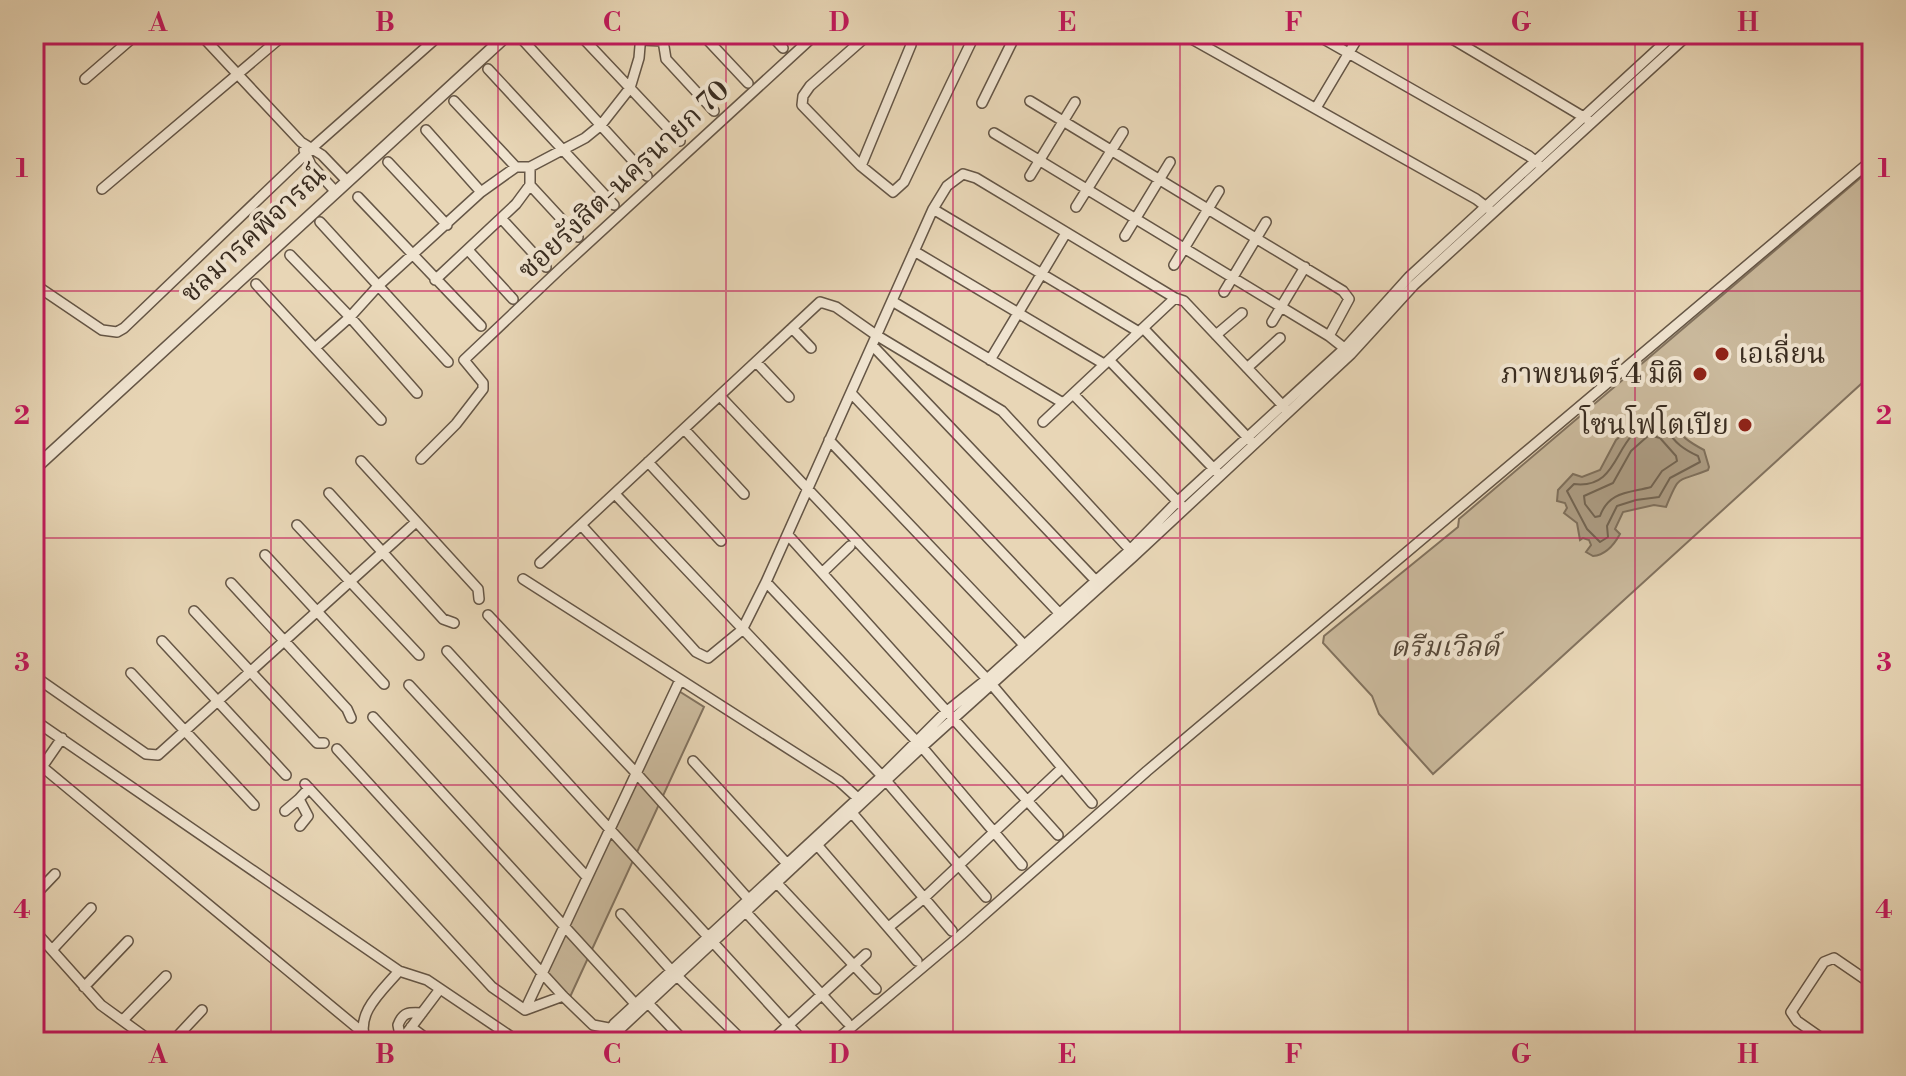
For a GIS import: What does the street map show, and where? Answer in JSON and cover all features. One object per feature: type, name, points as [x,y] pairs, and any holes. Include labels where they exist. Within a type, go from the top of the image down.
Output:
[{"type":"street","points":[[85,79],[137,34]]},
{"type":"street","points":[[200,34],[301,142],[309,152],[311,165],[336,192]]},
{"type":"street","points":[[102,189],[285,34]]},
{"type":"street","points":[[34,284],[102,330],[117,332],[309,152],[441,34]]},
{"type":"street","name":"ชลมารคพิจารณ์","points":[[34,469],[508,34]]},
{"type":"street","points":[[579,34],[680,141]]},
{"type":"street","points":[[315,348],[481,192],[516,167],[530,167],[585,138],[601,125],[630,88],[639,58],[641,37],[663,38],[683,34]]},
{"type":"street","points":[[702,34],[748,83]]},
{"type":"street","points":[[770,34],[783,48]]},
{"type":"street","name":"ซอยรังสิต-นครนายก 70","points":[[421,459],[456,424],[483,389],[483,383],[464,360],[816,34]]},
{"type":"street","points":[[869,34],[810,86],[803,96],[802,105],[861,166],[893,192],[902,187],[975,34]]},
{"type":"street","points":[[861,166],[911,45],[910,34]]},
{"type":"street","points":[[982,103],[1016,34]]},
{"type":"street","points":[[1183,34],[1491,210]]},
{"type":"street","points":[[1315,34],[1540,165]]},
{"type":"street","points":[[1316,108],[1360,34]]},
{"type":"street","points":[[1444,34],[1588,120]]},
{"type":"street","points":[[1631,81],[1674,34]]},
{"type":"street","points":[[611,1031],[614,1024],[642,1004],[949,716],[1098,583],[1134,556],[1180,505],[1348,351],[1409,277],[1491,210],[1631,81],[1689,34]]},
{"type":"street","points":[[521,38],[647,176]]},
{"type":"street","points":[[663,38],[666,59],[714,111]]},
{"type":"street","points":[[488,69],[614,205]]},
{"type":"street","points":[[454,101],[516,167]]},
{"type":"street","points":[[1030,101],[1348,295],[1349,299],[1329,336]]},
{"type":"street","points":[[1030,176],[1075,102]]},
{"type":"street","points":[[426,130],[481,192]]},
{"type":"street","points":[[1076,207],[1123,132]]},
{"type":"street","points":[[994,133],[1329,336],[1348,351]]},
{"type":"street","points":[[309,152],[322,155],[347,181]]},
{"type":"street","points":[[834,1042],[847,1026],[961,935],[1147,771],[1872,160]]},
{"type":"street","points":[[388,162],[447,225]]},
{"type":"street","points":[[1125,236],[1170,162]]},
{"type":"street","points":[[435,280],[501,218],[530,185],[530,167]]},
{"type":"street","points":[[582,526],[702,658],[716,654],[742,630],[788,535],[933,209],[947,186],[963,174],[976,178],[1184,301],[1286,408]]},
{"type":"street","points":[[530,185],[578,237]]},
{"type":"street","points":[[1174,265],[1219,191]]},
{"type":"street","points":[[358,197],[481,326]]},
{"type":"street","points":[[933,209],[1141,330],[1251,440]]},
{"type":"street","points":[[501,218],[546,267]]},
{"type":"street","points":[[320,222],[448,362]]},
{"type":"street","points":[[1224,292],[1266,222]]},
{"type":"street","points":[[990,360],[1066,233]]},
{"type":"street","points":[[468,250],[513,299]]},
{"type":"street","points":[[914,251],[1107,362],[1217,471]]},
{"type":"street","points":[[290,255],[417,393]]},
{"type":"street","points":[[1272,322],[1305,267]]},
{"type":"street","points":[[256,284],[381,420]]},
{"type":"street","points":[[1043,422],[1175,298]]},
{"type":"street","points":[[892,301],[1063,403]]},
{"type":"street","points":[[540,563],[820,302],[827,303],[874,340],[1098,583]]},
{"type":"street","points":[[1216,335],[1242,313]]},
{"type":"street","points":[[792,328],[811,348]]},
{"type":"street","points":[[1247,368],[1280,338]]},
{"type":"street","points":[[874,340],[1002,411],[1134,556]]},
{"type":"street","points":[[756,362],[789,397]]},
{"type":"street","points":[[851,393],[1061,615]]},
{"type":"street","points":[[1073,394],[1180,505]]},
{"type":"street","points":[[720,396],[989,682],[1092,803]]},
{"type":"street","points":[[684,429],[744,494]]},
{"type":"street","points":[[829,440],[1026,647]]},
{"type":"street","points":[[361,461],[478,589],[479,599]]},
{"type":"street","points":[[648,462],[721,541]]},
{"type":"street","points":[[329,493],[443,619],[454,623]]},
{"type":"street","points":[[615,494],[884,779],[986,897]]},
{"type":"street","points":[[34,676],[146,754],[153,756],[163,753],[416,522]]},
{"type":"street","points":[[297,525],[419,655]]},
{"type":"street","points":[[788,535],[1058,835]]},
{"type":"street","points":[[823,572],[850,546]]},
{"type":"street","points":[[265,555],[384,684]]},
{"type":"street","points":[[523,579],[839,781],[861,800]]},
{"type":"street","points":[[766,582],[919,745],[1022,865]]},
{"type":"street","points":[[231,583],[347,709],[351,718]]},
{"type":"street","points":[[194,611],[317,743],[324,743]]},
{"type":"street","points":[[488,615],[637,774],[822,995],[856,1042]]},
{"type":"street","points":[[162,641],[286,775]]},
{"type":"street","points":[[447,651],[804,1042]]},
{"type":"street","points":[[131,673],[254,805]]},
{"type":"street","points":[[525,1010],[680,680]]},
{"type":"street","points":[[409,685],[586,876]]},
{"type":"street","points":[[373,717],[564,925],[642,1004],[685,1042]]},
{"type":"street","points":[[34,720],[399,971],[427,980],[519,1042]]},
{"type":"street","points":[[62,738],[38,764],[361,1031],[366,1042]]},
{"type":"street","points":[[337,749],[563,996],[593,1025],[611,1031],[622,1042]]},
{"type":"street","points":[[693,761],[790,866]]},
{"type":"street","points":[[890,926],[1061,769]]},
{"type":"street","points":[[285,811],[299,799],[307,786],[492,987],[525,1010]]},
{"type":"street","points":[[299,799],[308,816],[300,826]]},
{"type":"street","points":[[790,866],[853,814],[861,800]]},
{"type":"street","points":[[853,814],[952,931]]},
{"type":"street","points":[[818,846],[917,961]]},
{"type":"street","points":[[34,896],[55,874]]},
{"type":"street","points":[[775,880],[876,989]]},
{"type":"street","points":[[52,950],[91,908]]},
{"type":"street","points":[[621,914],[674,973],[744,1042]]},
{"type":"street","points":[[34,930],[101,1005],[152,1042]]},
{"type":"street","points":[[84,987],[128,941]]},
{"type":"street","points":[[770,1042],[866,954]]},
{"type":"street","points":[[1827,1042],[1797,1021],[1791,1012],[1824,962],[1834,958],[1872,984]]},
{"type":"street","points":[[361,1031],[371,1005],[399,971]]},
{"type":"street","points":[[123,1020],[166,976]]},
{"type":"street","points":[[400,1041],[440,989]]},
{"type":"street","points":[[525,1010],[563,996]]},
{"type":"street","points":[[172,1042],[202,1010]]},
{"type":"street","points":[[400,1041],[398,1025],[404,1014],[422,1013]]},
{"type":"street","points":[[411,1027],[431,1042]]},
{"type":"green space","name":"ดรีมเวิลด์","points":[[1872,168],[1872,374],[1433,774],[1379,714],[1372,696],[1323,643],[1324,636],[1458,527],[1459,519]]},
{"type":"green space","points":[[674,688],[704,707],[570,997],[541,968]]},
{"type":"water","points":[[1654,415],[1673,422],[1686,439],[1704,450],[1708,470],[1680,481],[1666,507],[1654,505],[1623,512],[1615,529],[1620,534],[1615,542],[1606,552],[1593,556],[1586,552],[1591,545],[1589,540],[1580,540],[1577,523],[1564,513],[1567,508],[1565,503],[1557,501],[1558,490],[1573,474],[1582,477],[1600,470],[1616,440],[1643,417]]},
{"type":"place","name":"เอเลี่ยน","points":[[1722,354]]},
{"type":"place","name":"ภาพยนตร์ 4 มิติ","points":[[1700,374]]},
{"type":"place","name":"โซนโฟโตเปีย","points":[[1745,425]]}]
